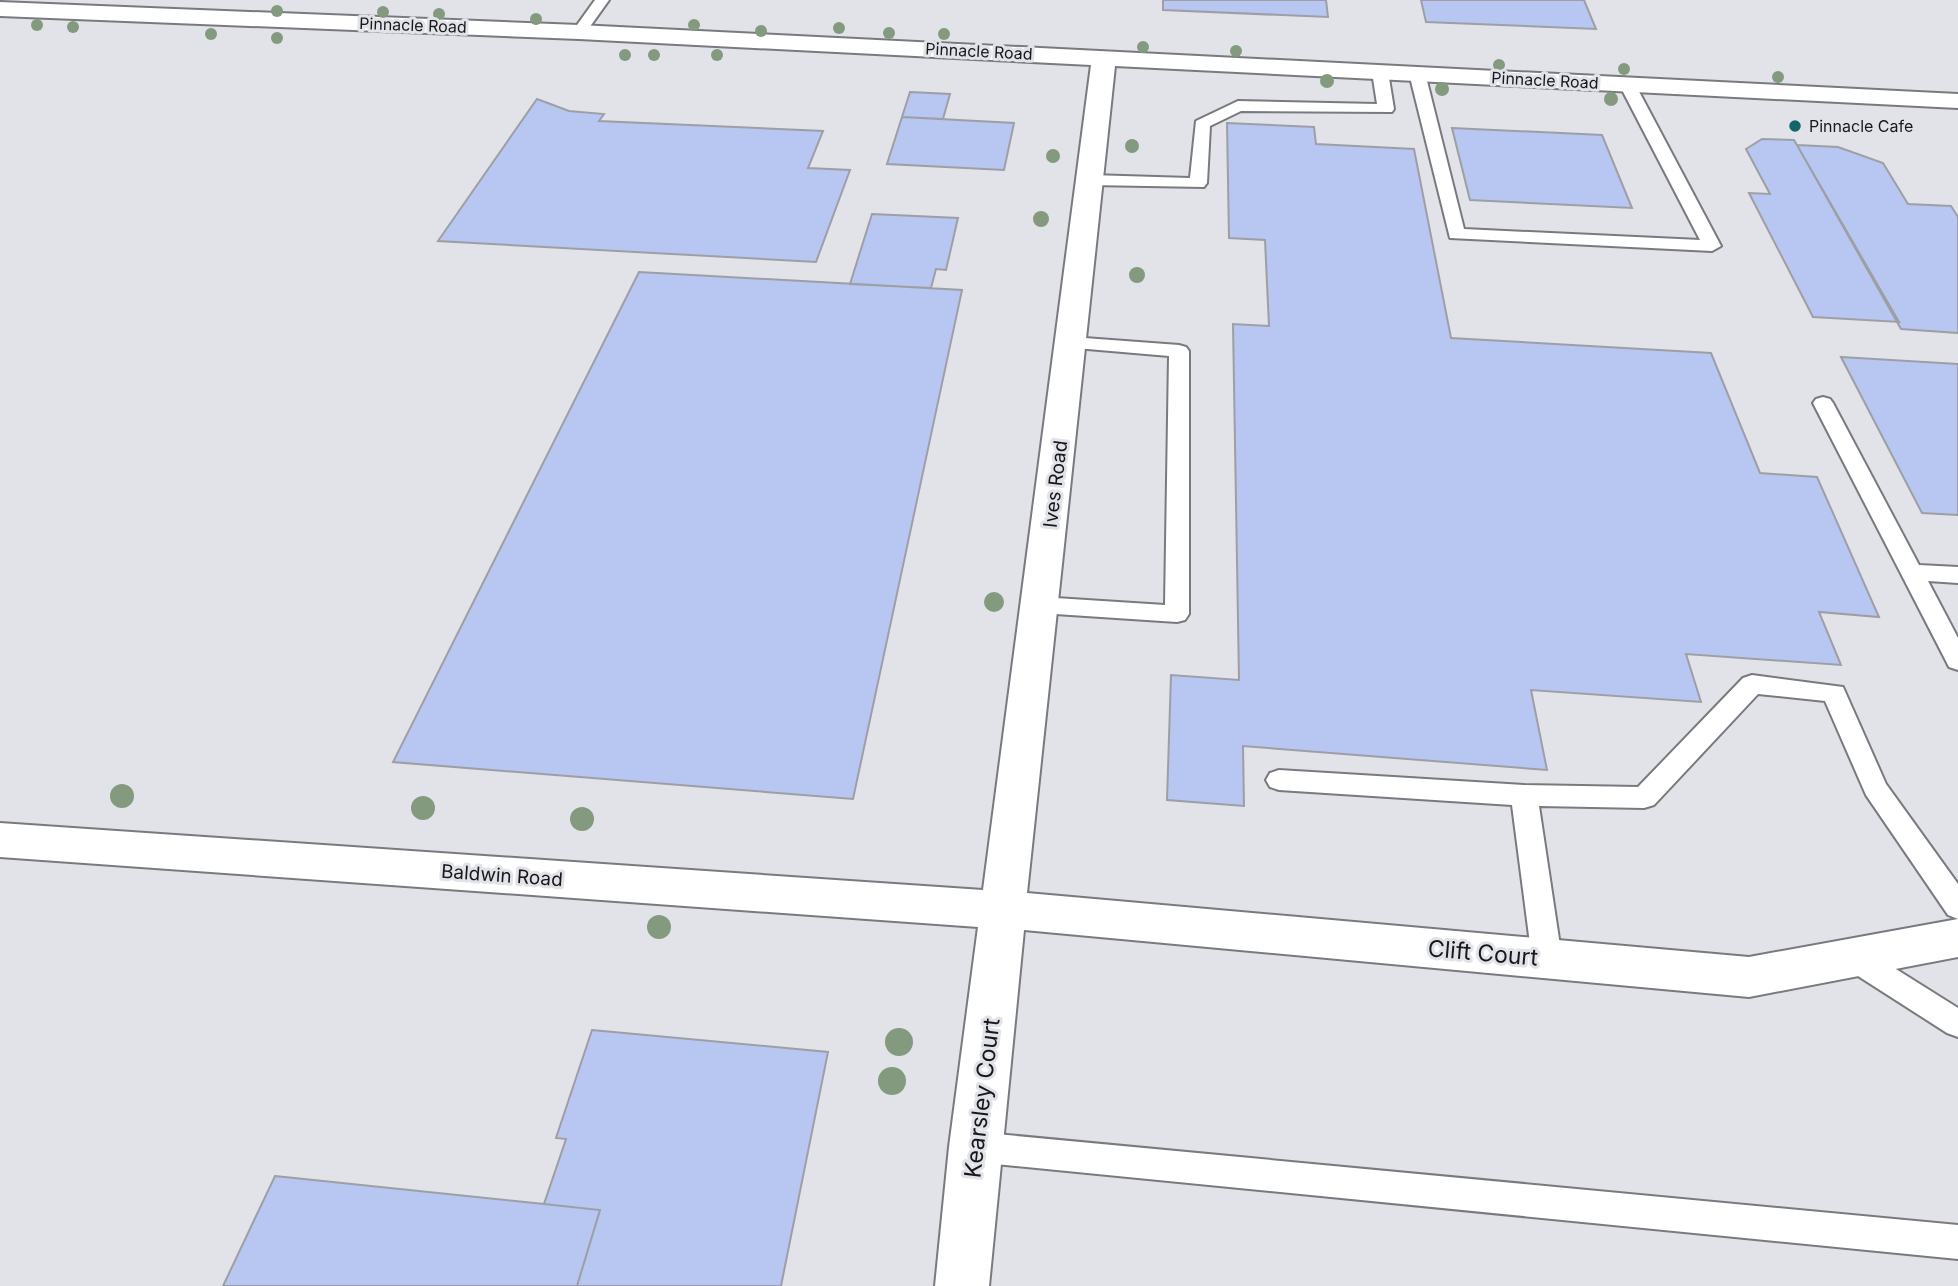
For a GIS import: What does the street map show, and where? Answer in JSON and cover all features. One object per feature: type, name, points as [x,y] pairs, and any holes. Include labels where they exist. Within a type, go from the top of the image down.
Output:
[{"type":"street","name":"Pinnacle Road","points":[[0,9],[579,32],[1958,101]]},
{"type":"street","name":"Ives Road","points":[[1004,910],[1104,57]]},
{"type":"street","name":"Baldwin Road","points":[[0,840],[1004,910]]},
{"type":"street","name":"Clift Court","points":[[1004,910],[1749,977],[1958,938]]},
{"type":"street","name":"Kearsley Court","points":[[962,1286],[975,1147],[1004,910]]},
{"type":"lane","points":[[579,32],[602,0]]},
{"type":"lane","points":[[1090,180],[1198,183],[1202,124],[1238,106],[1386,109],[1380,72]]},
{"type":"lane","points":[[1416,73],[1456,234],[1712,246],[1628,84]]},
{"type":"lane","points":[[1040,605],[1177,614],[1179,351],[1071,343]]},
{"type":"lane","points":[[1823,403],[1958,661]]},
{"type":"lane","points":[[1911,572],[1958,575]]},
{"type":"lane","points":[[1279,780],[1524,795],[1644,798],[1752,684],[1835,693],[1875,788],[1958,907]]},
{"type":"lane","points":[[1524,795],[1547,959]]},
{"type":"lane","points":[[1854,958],[1958,1024]]},
{"type":"lane","points":[[975,1147],[1958,1242]]},
{"type":"building","points":[[1163,0],[1326,0],[1328,17],[1163,10]]},
{"type":"building","points":[[1421,0],[1584,0],[1596,29],[1426,22]]},
{"type":"building","points":[[910,92],[950,94],[943,119],[902,117]]},
{"type":"building","points":[[537,99],[569,111],[604,114],[599,121],[823,131],[808,168],[850,170],[816,262],[438,241]]},
{"type":"building","points":[[902,117],[1014,123],[1004,170],[887,164]]},
{"type":"building","points":[[1227,123],[1314,127],[1316,144],[1414,149],[1451,338],[1711,353],[1760,473],[1817,477],[1879,617],[1819,612],[1841,665],[1686,654],[1701,702],[1531,690],[1547,770],[1243,746],[1244,806],[1167,800],[1171,675],[1239,680],[1233,324],[1269,326],[1265,240],[1229,238]]},
{"type":"building","points":[[1452,128],[1602,135],[1632,208],[1470,200]]},
{"type":"building","points":[[1762,139],[1794,140],[1899,322],[1813,317],[1749,193],[1770,194],[1746,149]]},
{"type":"building","points":[[1797,145],[1838,147],[1883,163],[1908,204],[1951,206],[1958,217],[1958,333],[1901,329]]},
{"type":"building","points":[[872,214],[958,218],[946,270],[936,269],[931,288],[850,284]]},
{"type":"building","points":[[639,272],[962,290],[853,799],[393,762]]},
{"type":"building","points":[[1841,357],[1958,364],[1958,515],[1922,513]]},
{"type":"building","points":[[592,1030],[828,1052],[781,1286],[577,1286],[600,1210],[544,1204],[566,1139],[556,1138]]},
{"type":"building","points":[[275,1176],[600,1210],[577,1286],[223,1286]]},
{"type":"place","name":"Pinnacle Cafe","points":[[1795,126]]}]
